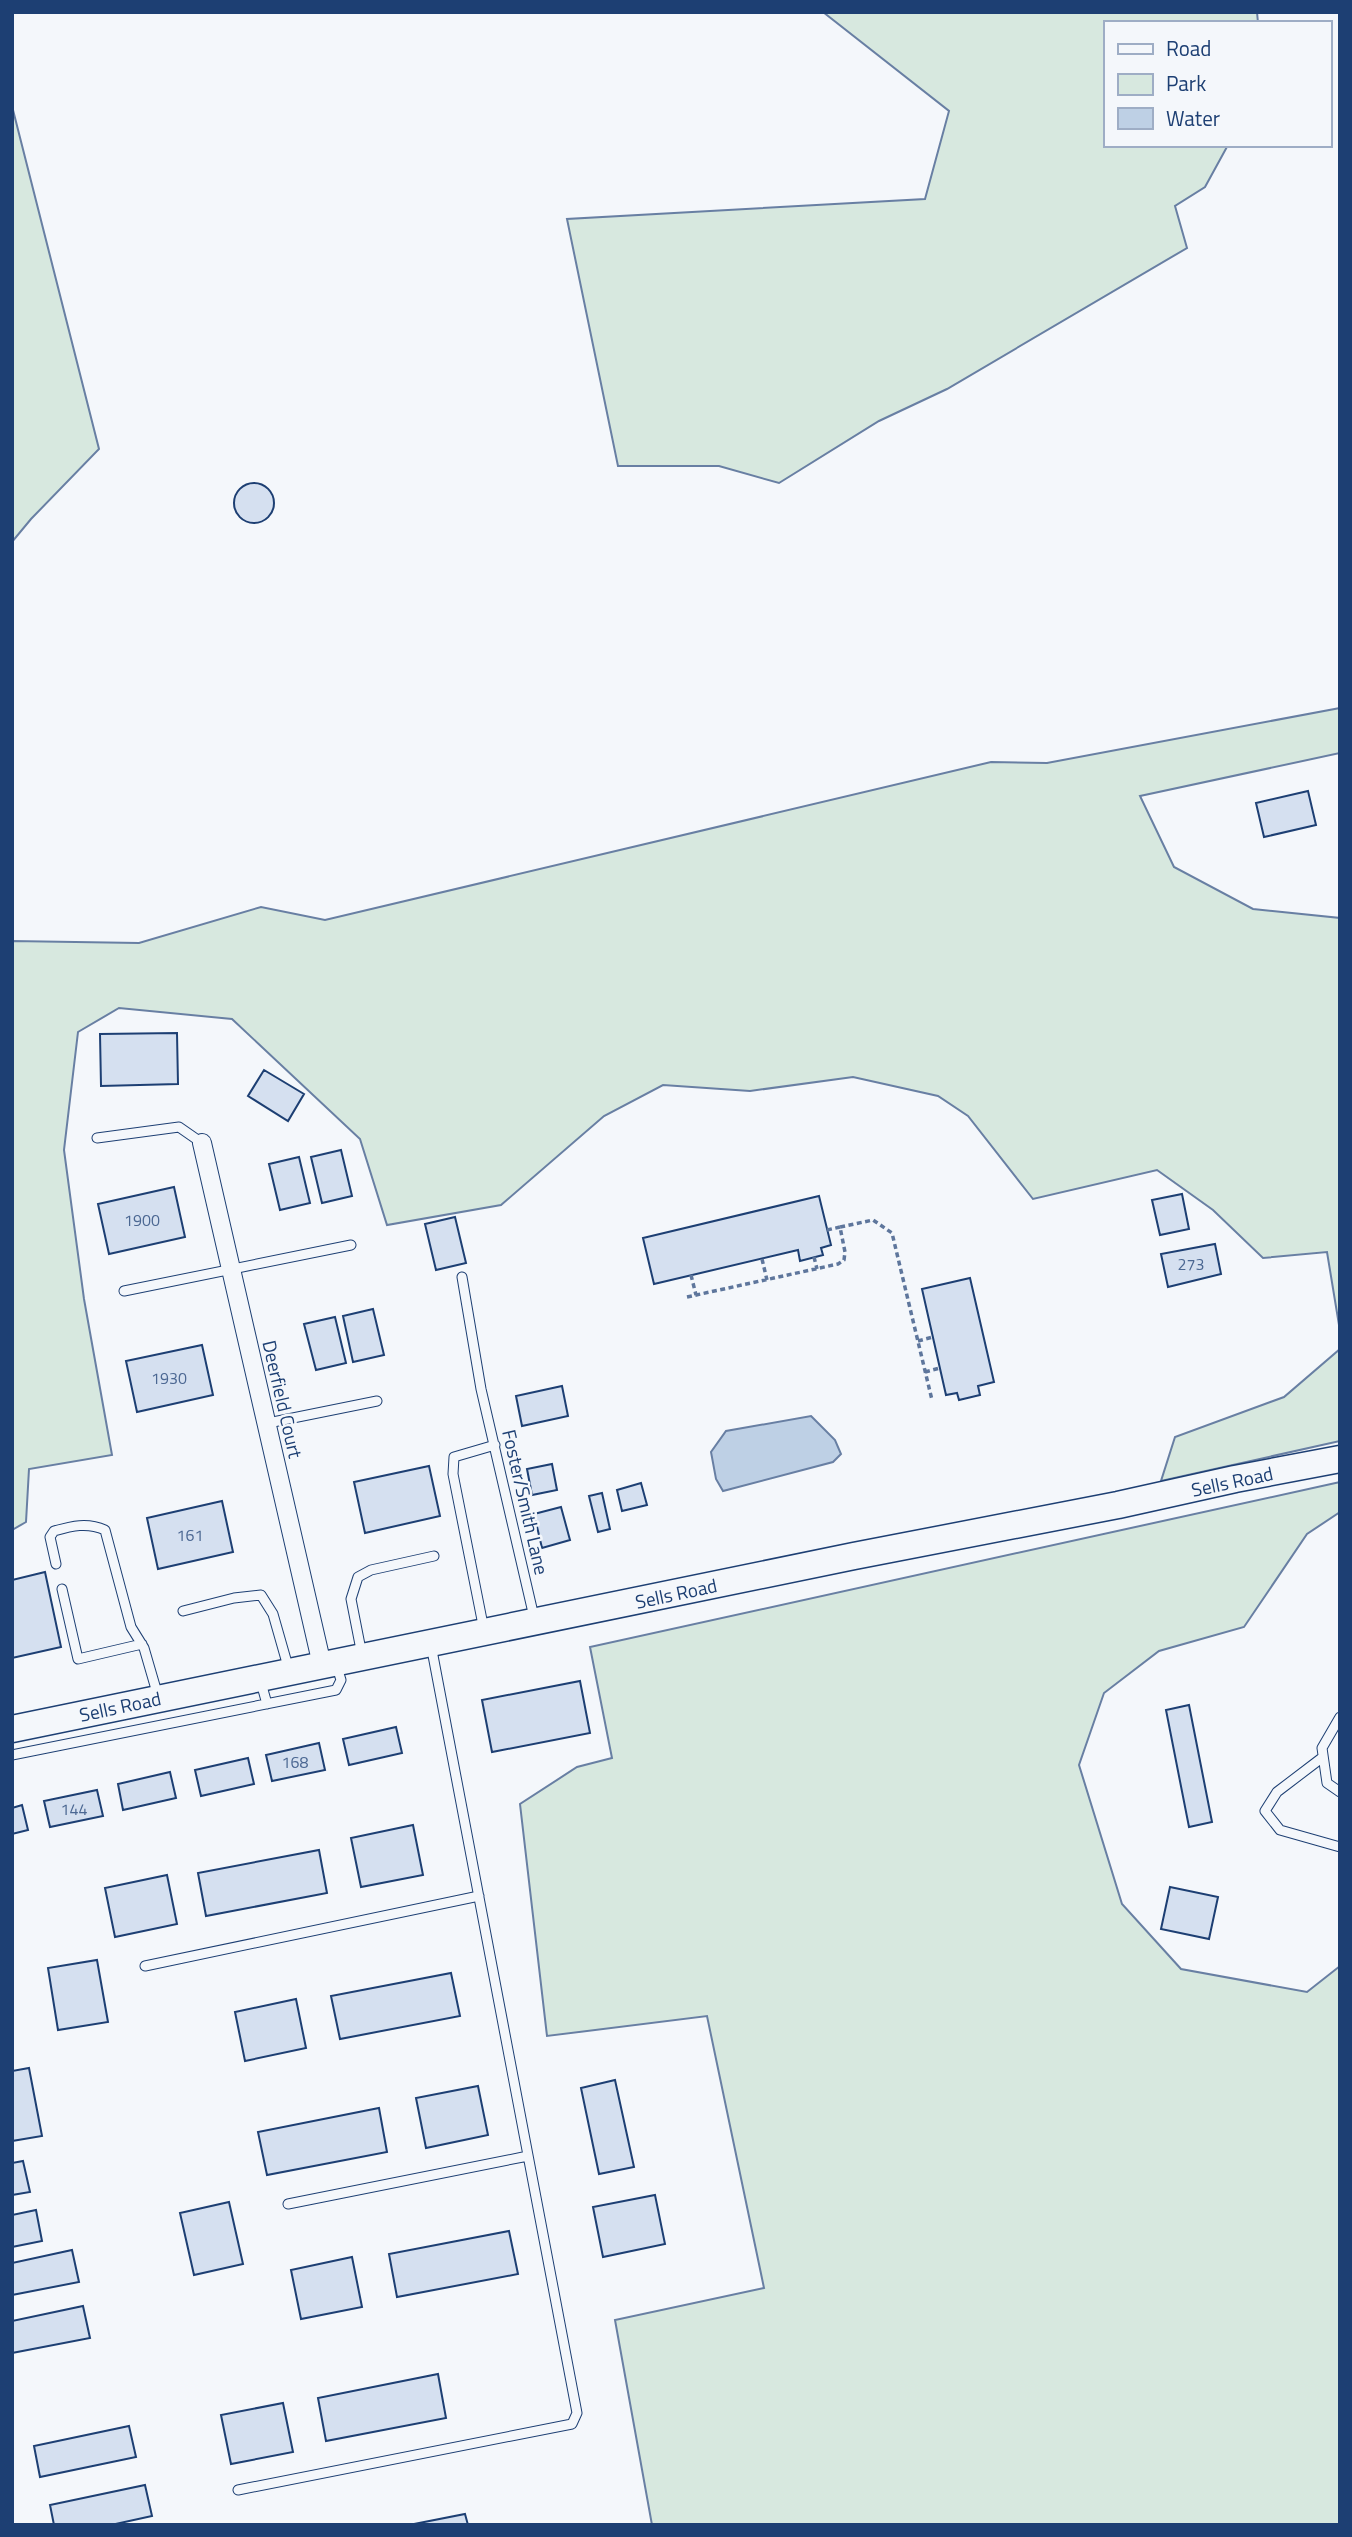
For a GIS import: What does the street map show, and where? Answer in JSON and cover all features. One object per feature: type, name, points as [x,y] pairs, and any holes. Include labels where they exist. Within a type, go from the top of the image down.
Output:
[{"type":"street","name":"Deerfield Court","points":[[202,1143],[268,1423],[329,1664]]},
{"type":"street","name":"Sells Road","points":[[30,1734],[110,1708],[1340,1459]]},
{"type":"lane","points":[[97,1138],[179,1127],[202,1143]]},
{"type":"lane","points":[[124,1291],[351,1245]]},
{"type":"lane","name":"Foster/Smith Lane","points":[[461,1277],[481,1389],[535,1623]]},
{"type":"lane","points":[[268,1423],[377,1401]]},
{"type":"lane","points":[[485,1632],[453,1474],[454,1457],[495,1445]]},
{"type":"lane","points":[[56,1564],[50,1537],[54,1531],[79,1525],[93,1525],[104,1530],[131,1627],[142,1644],[158,1698]]},
{"type":"lane","points":[[362,1657],[351,1599],[358,1577],[371,1570],[435,1556]]},
{"type":"lane","points":[[62,1589],[78,1659],[142,1644]]},
{"type":"lane","points":[[183,1611],[233,1598],[261,1595],[273,1614],[290,1671]]},
{"type":"lane","points":[[238,2490],[572,2424],[577,2413],[431,1643]]},
{"type":"lane","points":[[12,1755],[30,1734],[117,1734],[336,1690],[341,1680],[329,1664]]},
{"type":"lane","points":[[259,1677],[267,1704]]},
{"type":"lane","points":[[187,1692],[193,1718]]},
{"type":"lane","points":[[110,1708],[117,1734]]},
{"type":"lane","points":[[1340,1717],[1321,1748],[1328,1783],[1340,1792]]},
{"type":"lane","points":[[1323,1757],[1277,1792],[1265,1811],[1280,1830],[1340,1847]]},
{"type":"lane","points":[[145,1966],[479,1896]]},
{"type":"lane","points":[[288,2204],[528,2156]]},
{"type":"path","points":[[827,1230],[873,1220],[892,1233],[932,1400]]},
{"type":"path","points":[[687,1297],[838,1264],[844,1260],[845,1252],[841,1227]]},
{"type":"path","points":[[814,1258],[817,1269]]},
{"type":"path","points":[[762,1259],[766,1280]]},
{"type":"path","points":[[691,1275],[696,1295]]},
{"type":"path","points":[[918,1341],[933,1337]]},
{"type":"path","points":[[925,1372],[940,1368]]},
{"type":"green space","points":[[823,12],[1257,12],[1258,21],[1104,21],[1104,147],[1227,147],[1205,187],[1175,206],[1187,248],[947,389],[879,421],[779,483],[719,466],[618,466],[567,219],[925,199],[949,111]]},
{"type":"green space","points":[[12,106],[99,449],[12,542]]},
{"type":"green space","points":[[1340,708],[1340,753],[1140,796],[1174,867],[1253,909],[1340,918],[1340,1331],[1327,1252],[1263,1258],[1213,1210],[1157,1170],[1033,1199],[968,1116],[938,1096],[853,1077],[750,1091],[663,1085],[604,1116],[501,1205],[387,1225],[360,1139],[232,1019],[119,1008],[78,1032],[64,1150],[84,1299],[112,1455],[29,1469],[26,1522],[12,1530],[12,941],[139,943],[261,907],[325,920],[991,762],[1047,763]]},
{"type":"green space","points":[[1340,1349],[1340,1441],[1161,1481],[1175,1437],[1284,1397]]},
{"type":"green space","points":[[1340,1482],[1340,1512],[1307,1534],[1244,1627],[1159,1651],[1104,1693],[1079,1765],[1122,1904],[1181,1969],[1307,1992],[1340,1966],[1340,2525],[652,2525],[615,2320],[764,2288],[707,2016],[547,2036],[520,1804],[577,1767],[612,1758],[590,1647]]},
{"type":"water","points":[[811,1416],[835,1440],[841,1454],[833,1462],[723,1491],[716,1479],[711,1452],[726,1431]]},
{"type":"building","points":[[254,483],[268,489],[274,503],[268,517],[254,523],[240,517],[234,503],[240,489]]},
{"type":"building","points":[[1308,791],[1316,825],[1264,837],[1256,803]]},
{"type":"building","points":[[177,1033],[178,1084],[101,1086],[100,1034]]},
{"type":"building","points":[[264,1070],[304,1094],[288,1121],[248,1096]]},
{"type":"building","points":[[341,1150],[352,1196],[322,1203],[311,1157]]},
{"type":"building","points":[[299,1157],[310,1203],[280,1210],[269,1164]]},
{"type":"building","points":[[174,1187],[185,1237],[109,1254],[98,1204]]},
{"type":"building","points":[[1182,1194],[1189,1229],[1160,1235],[1152,1200]]},
{"type":"building","points":[[819,1196],[831,1245],[821,1248],[823,1255],[800,1261],[798,1250],[654,1284],[643,1238]]},
{"type":"building","points":[[455,1217],[466,1263],[436,1270],[425,1224]]},
{"type":"building","points":[[1215,1244],[1221,1274],[1168,1287],[1161,1254]]},
{"type":"building","points":[[970,1278],[994,1382],[978,1386],[980,1395],[959,1400],[957,1393],[946,1395],[922,1289]]},
{"type":"building","points":[[373,1309],[384,1355],[353,1362],[343,1316]]},
{"type":"building","points":[[335,1317],[346,1363],[316,1370],[304,1324]]},
{"type":"building","points":[[202,1345],[213,1395],[137,1412],[126,1361]]},
{"type":"building","points":[[562,1386],[568,1416],[522,1426],[516,1396]]},
{"type":"building","points":[[552,1464],[557,1490],[532,1495],[527,1469]]},
{"type":"building","points":[[429,1466],[440,1516],[365,1533],[354,1482]]},
{"type":"building","points":[[641,1483],[647,1505],[622,1511],[617,1490]]},
{"type":"building","points":[[602,1493],[610,1529],[598,1532],[589,1496]]},
{"type":"building","points":[[222,1501],[233,1552],[158,1569],[147,1518]]},
{"type":"building","points":[[561,1507],[570,1540],[542,1548],[534,1514]]},
{"type":"building","points":[[45,1572],[61,1647],[12,1658],[12,1580]]},
{"type":"building","points":[[580,1681],[590,1733],[492,1752],[482,1700]]},
{"type":"building","points":[[1189,1705],[1212,1822],[1189,1827],[1166,1710]]},
{"type":"building","points":[[396,1727],[402,1753],[349,1765],[343,1739]]},
{"type":"building","points":[[319,1743],[325,1770],[272,1781],[266,1755]]},
{"type":"building","points":[[248,1758],[254,1784],[201,1796],[195,1770]]},
{"type":"building","points":[[170,1772],[176,1798],[123,1810],[118,1784]]},
{"type":"building","points":[[97,1790],[103,1816],[50,1827],[44,1801]]},
{"type":"building","points":[[22,1805],[28,1830],[12,1834],[12,1808]]},
{"type":"building","points":[[413,1825],[423,1875],[361,1887],[351,1838]]},
{"type":"building","points":[[319,1850],[327,1893],[206,1916],[198,1873]]},
{"type":"building","points":[[167,1875],[177,1924],[115,1937],[105,1888]]},
{"type":"building","points":[[1170,1887],[1218,1897],[1209,1939],[1161,1929]]},
{"type":"building","points":[[97,1960],[108,2022],[58,2030],[48,1968]]},
{"type":"building","points":[[451,1973],[460,2016],[340,2039],[331,1996]]},
{"type":"building","points":[[296,1999],[306,2048],[245,2061],[235,2012]]},
{"type":"building","points":[[29,2068],[42,2136],[12,2141],[12,2071]]},
{"type":"building","points":[[615,2080],[634,2167],[599,2174],[581,2088]]},
{"type":"building","points":[[478,2086],[488,2135],[426,2148],[416,2098]]},
{"type":"building","points":[[379,2108],[387,2152],[267,2175],[258,2132]]},
{"type":"building","points":[[23,2161],[30,2192],[12,2195],[12,2163]]},
{"type":"building","points":[[655,2195],[665,2244],[603,2257],[593,2207]]},
{"type":"building","points":[[229,2202],[243,2264],[194,2275],[180,2213]]},
{"type":"building","points":[[36,2210],[42,2241],[12,2247],[12,2215]]},
{"type":"building","points":[[509,2231],[518,2274],[397,2297],[389,2254]]},
{"type":"building","points":[[72,2250],[79,2282],[12,2295],[12,2263]]},
{"type":"building","points":[[352,2257],[362,2307],[301,2319],[291,2270]]},
{"type":"building","points":[[83,2306],[90,2338],[12,2353],[12,2321]]},
{"type":"building","points":[[438,2374],[446,2418],[326,2441],[318,2398]]},
{"type":"building","points":[[283,2403],[293,2452],[231,2464],[221,2415]]},
{"type":"building","points":[[129,2426],[136,2457],[40,2477],[34,2446]]},
{"type":"building","points":[[145,2485],[152,2516],[111,2525],[54,2525],[50,2505]]},
{"type":"building","points":[[465,2514],[468,2525],[409,2525]]}]
